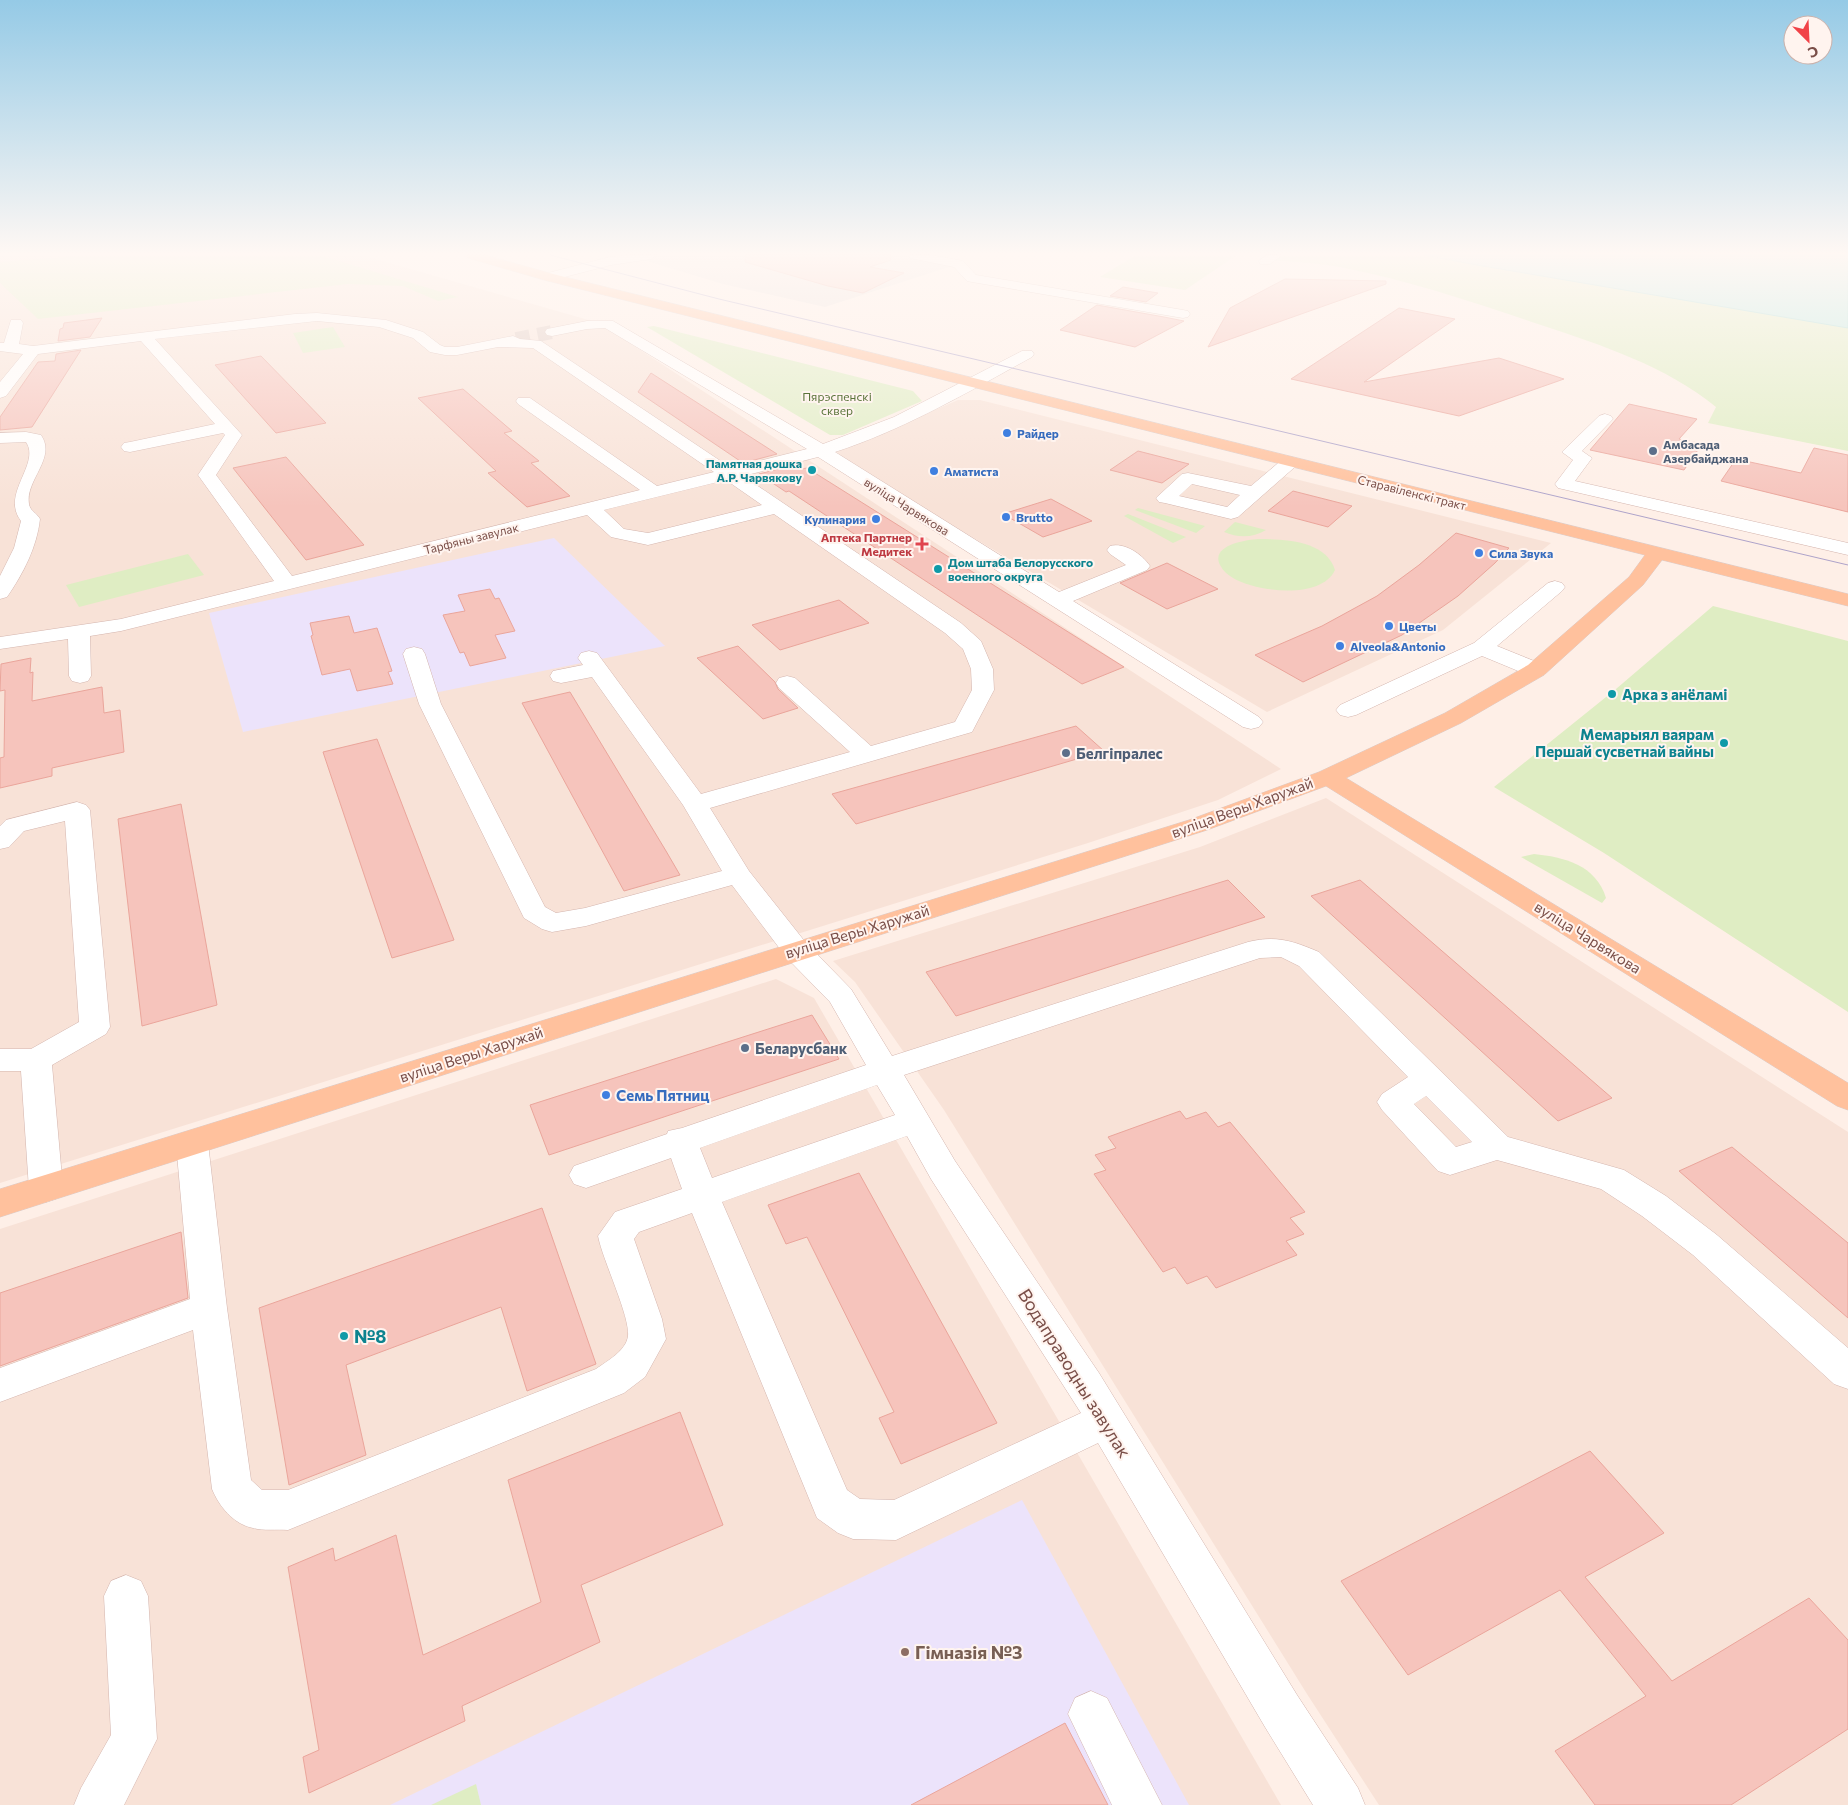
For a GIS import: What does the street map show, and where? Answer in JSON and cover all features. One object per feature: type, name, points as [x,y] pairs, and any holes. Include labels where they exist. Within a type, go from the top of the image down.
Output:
[{"type":"main road","name":"Старавіленскі тракт","points":[[799,339],[1848,600]]},
{"type":"main road","name":"вуліца Веры Харужай","points":[[0,1203],[796,950],[1198,825],[1328,777],[1453,718],[1536,670],[1636,581],[1657,553]]},
{"type":"main road","name":"вуліца Чарвякова","points":[[1328,777],[1848,1098]]},
{"type":"street","points":[[6,347],[33,350],[118,339]]},
{"type":"street","points":[[147,339],[234,435],[207,475],[287,584]]},
{"type":"street","points":[[424,339],[435,348],[445,351],[457,351],[515,339]]},
{"type":"street","name":"вуліца Чарвякова","points":[[633,339],[820,451],[1251,722]]},
{"type":"street","points":[[496,343],[536,344],[778,507],[953,628],[973,646],[982,669],[983,690],[964,727],[695,804]]},
{"type":"street","points":[[0,393],[33,350]]},
{"type":"street","name":"Тарфяны завулак","points":[[0,643],[122,625],[820,451],[878,431],[975,383],[1027,354]]},
{"type":"street","points":[[524,401],[654,492]]},
{"type":"street","points":[[1605,419],[1571,452],[1583,458],[1564,484],[1848,549]]},
{"type":"street","points":[[130,447],[225,427]]},
{"type":"street","points":[[878,431],[896,436]]},
{"type":"street","points":[[0,438],[26,437],[35,440],[38,450],[20,498],[21,510],[31,519],[30,530],[20,557],[0,593]]},
{"type":"street","points":[[1252,492],[1267,484],[1290,462]]},
{"type":"street","points":[[591,508],[618,533],[648,539],[778,507]]},
{"type":"street","points":[[1058,600],[1140,566],[1117,550]]},
{"type":"street","points":[[1348,710],[1482,648],[1555,588]]},
{"type":"street","points":[[79,632],[80,676]]},
{"type":"street","points":[[1482,648],[1536,670]]},
{"type":"street","points":[[414,654],[430,704],[534,912],[552,923],[586,917],[738,875]]},
{"type":"street","name":"Водаправодны завулак","points":[[561,676],[594,664],[695,804],[738,875],[796,950],[840,996],[943,1170],[1080,1377],[1281,1711],[1341,1805]]},
{"type":"street","points":[[787,683],[867,755]]},
{"type":"street","points":[[0,841],[15,825],[77,810],[95,1027],[36,1060],[0,1060]]},
{"type":"street","points":[[586,1175],[680,1140],[884,1070],[1258,950],[1285,948],[1309,960],[1497,1147],[1612,1179],[1654,1206],[1705,1245],[1848,1372]]},
{"type":"street","points":[[36,1060],[46,1188]]},
{"type":"street","points":[[1428,1079],[1393,1102],[1450,1162],[1497,1147]]},
{"type":"street","points":[[192,1143],[209,1308],[232,1489],[253,1509],[288,1510],[610,1381],[632,1366],[647,1339],[644,1319],[618,1250],[616,1236],[627,1222],[914,1121]]},
{"type":"street","points":[[680,1140],[832,1504],[853,1519],[896,1520],[1106,1420]]},
{"type":"street","points":[[0,1385],[209,1308]]},
{"type":"street","points":[[98,1805],[134,1739],[126,1596]]},
{"type":"street","points":[[1091,1714],[1138,1805]]},
{"type":"shaded area","points":[[0,339],[624,339],[1281,769],[1218,800],[1088,843],[0,1183]]},
{"type":"shaded area","points":[[958,400],[980,400],[1551,543],[1443,630],[1267,712],[844,461],[837,452]]},
{"type":"shaded area","points":[[554,538],[665,646],[243,732],[209,613]]},
{"type":"shaded area","points":[[1326,798],[1848,1132],[1848,1805],[1379,1805],[1307,1694],[944,1110],[855,982],[833,961],[1200,847]]},
{"type":"shaded area","points":[[776,979],[814,998],[1281,1805],[0,1805],[0,1229]]},
{"type":"shaded area","name":"Гімназія №3","points":[[1022,1500],[1189,1805],[390,1805]]},
{"type":"green space","points":[[296,339],[340,339],[345,347],[303,353]]},
{"type":"green space","name":"Пярэспенскі сквер","points":[[668,339],[707,339],[913,391],[922,401],[843,435],[830,435]]},
{"type":"green space","points":[[1582,339],[1848,339],[1848,451],[1708,423],[1716,407],[1676,380],[1654,368]]},
{"type":"green space","points":[[1138,508],[1205,526],[1196,533],[1135,510]]},
{"type":"green space","points":[[1128,514],[1186,537],[1173,543],[1124,516]]},
{"type":"green space","points":[[1235,522],[1266,530],[1256,535],[1245,536],[1224,532]]},
{"type":"green space","points":[[1258,539],[1291,541],[1313,547],[1323,552],[1335,570],[1328,580],[1317,586],[1288,590],[1272,590],[1257,587],[1244,583],[1226,573],[1220,565],[1218,558],[1224,548],[1238,542]]},
{"type":"green space","points":[[188,554],[204,575],[79,607],[66,585]]},
{"type":"green space","points":[[1713,606],[1848,641],[1848,1012],[1604,853],[1494,787],[1616,689]]},
{"type":"green space","points":[[1534,854],[1567,861],[1587,870],[1595,878],[1606,898],[1602,903],[1521,857]]},
{"type":"green space","points":[[476,1784],[481,1805],[431,1805]]},
{"type":"building","points":[[1101,339],[1150,339],[1135,347]]},
{"type":"building","points":[[1212,339],[1230,339],[1208,347]]},
{"type":"building","points":[[1351,339],[1426,339],[1364,382],[1499,358],[1564,379],[1459,416],[1291,379]]},
{"type":"building","points":[[81,350],[32,427],[0,430],[0,417],[38,362],[55,361],[56,354]]},
{"type":"building","points":[[261,356],[326,423],[276,433],[215,365]]},
{"type":"building","points":[[651,373],[777,454],[743,463],[638,392]]},
{"type":"building","points":[[463,389],[512,431],[504,433],[539,461],[531,463],[570,496],[527,507],[488,473],[496,471],[418,398]]},
{"type":"building","points":[[1629,404],[1697,419],[1679,439],[1702,444],[1684,470],[1590,450]]},
{"type":"building","points":[[1814,448],[1848,455],[1848,512],[1721,481],[1736,459],[1801,473]]},
{"type":"building","points":[[1138,451],[1189,464],[1162,483],[1110,470]]},
{"type":"building","points":[[286,457],[364,545],[306,560],[233,468]]},
{"type":"building","name":"Дом штаба Белорусского военного округа","points":[[794,465],[801,469],[807,468],[1124,667],[1082,684],[789,491],[786,492],[759,474]]},
{"type":"building","points":[[1293,491],[1352,506],[1328,527],[1268,511]]},
{"type":"building","points":[[1051,499],[1092,521],[1043,537],[1003,514]]},
{"type":"building","points":[[1456,533],[1509,548],[1458,596],[1402,635],[1303,682],[1255,655],[1322,626],[1377,596],[1419,565]]},
{"type":"building","points":[[1167,563],[1218,589],[1167,609],[1120,583]]},
{"type":"building","points":[[490,589],[495,599],[499,598],[515,631],[495,635],[506,658],[470,666],[464,652],[460,653],[443,615],[465,611],[458,595]]},
{"type":"building","points":[[839,600],[869,623],[780,650],[752,625]]},
{"type":"building","points":[[349,616],[354,633],[377,628],[392,671],[388,672],[393,684],[357,691],[350,669],[322,675],[311,636],[313,635],[310,623]]},
{"type":"building","points":[[738,646],[775,682],[778,689],[798,708],[763,719],[697,658]]},
{"type":"building","points":[[31,658],[30,673],[33,672],[32,701],[102,687],[104,713],[120,710],[124,752],[52,768],[52,776],[0,788],[0,758],[4,757],[5,690],[0,691],[1,664]]},
{"type":"building","points":[[570,692],[680,875],[624,891],[522,703]]},
{"type":"building","points":[[1076,726],[1104,751],[856,824],[832,794]]},
{"type":"building","points":[[377,739],[454,940],[392,958],[323,752]]},
{"type":"building","points":[[181,804],[217,1005],[142,1026],[118,819]]},
{"type":"building","points":[[1228,880],[1265,917],[956,1016],[926,972]]},
{"type":"building","points":[[1360,880],[1612,1098],[1558,1121],[1311,896]]},
{"type":"building","points":[[812,1015],[839,1059],[549,1155],[530,1105]]},
{"type":"building","points":[[1180,1111],[1186,1119],[1206,1112],[1218,1127],[1230,1122],[1305,1212],[1290,1218],[1304,1234],[1286,1241],[1297,1255],[1216,1288],[1207,1276],[1187,1284],[1175,1267],[1163,1272],[1094,1174],[1106,1170],[1095,1155],[1116,1148],[1108,1137]]},
{"type":"building","points":[[1732,1147],[1848,1243],[1848,1318],[1679,1171]]},
{"type":"building","points":[[859,1173],[997,1423],[901,1464],[879,1418],[894,1412],[807,1237],[786,1244],[768,1205]]},
{"type":"building","name":"№8","points":[[542,1208],[596,1364],[527,1391],[501,1307],[346,1365],[366,1455],[289,1485],[259,1308]]},
{"type":"building","points":[[181,1232],[188,1298],[0,1366],[0,1293]]},
{"type":"building","points":[[680,1412],[723,1525],[581,1585],[600,1642],[462,1706],[465,1721],[309,1793],[303,1757],[319,1750],[288,1567],[333,1548],[335,1561],[396,1535],[423,1655],[541,1602],[508,1480]]},
{"type":"building","points":[[1590,1451],[1664,1533],[1585,1577],[1672,1681],[1809,1598],[1848,1640],[1848,1729],[1731,1805],[1595,1805],[1555,1751],[1646,1696],[1560,1590],[1408,1675],[1341,1581]]},
{"type":"building","points":[[1065,1723],[1108,1805],[911,1805]]},
{"type":"tram line","points":[[890,339],[1848,565]]},
{"type":"place","name":"Райдер","points":[[1007,433]]},
{"type":"place","name":"Амбасада Азербайджана","points":[[1653,451]]},
{"type":"place","name":"Памятная дошка А.Р. Чарвякову","points":[[812,470]]},
{"type":"place","name":"Аматиста","points":[[934,471]]},
{"type":"place","name":"Brutto","points":[[1006,517]]},
{"type":"place","name":"Кулинария","points":[[876,519]]},
{"type":"place","name":"Аптека Партнер Медитек","points":[[922,544]]},
{"type":"place","name":"Сила Звука","points":[[1479,553]]},
{"type":"place","name":"Дом штаба Белорусского военного округа","points":[[938,569]]},
{"type":"place","name":"Цветы","points":[[1389,626]]},
{"type":"place","name":"Alveola&Antonio","points":[[1340,646]]},
{"type":"place","name":"Арка з анёламі","points":[[1612,694]]},
{"type":"place","name":"Мемарыял ваярам Першай сусветнай вайны","points":[[1724,743]]},
{"type":"place","name":"Белгіпралес","points":[[1066,753]]},
{"type":"place","name":"Беларусбанк","points":[[745,1048]]},
{"type":"place","name":"Семь Пятниц","points":[[606,1095]]},
{"type":"place","name":"№8","points":[[344,1336]]},
{"type":"place","name":"Гімназія №3","points":[[905,1652]]}]
